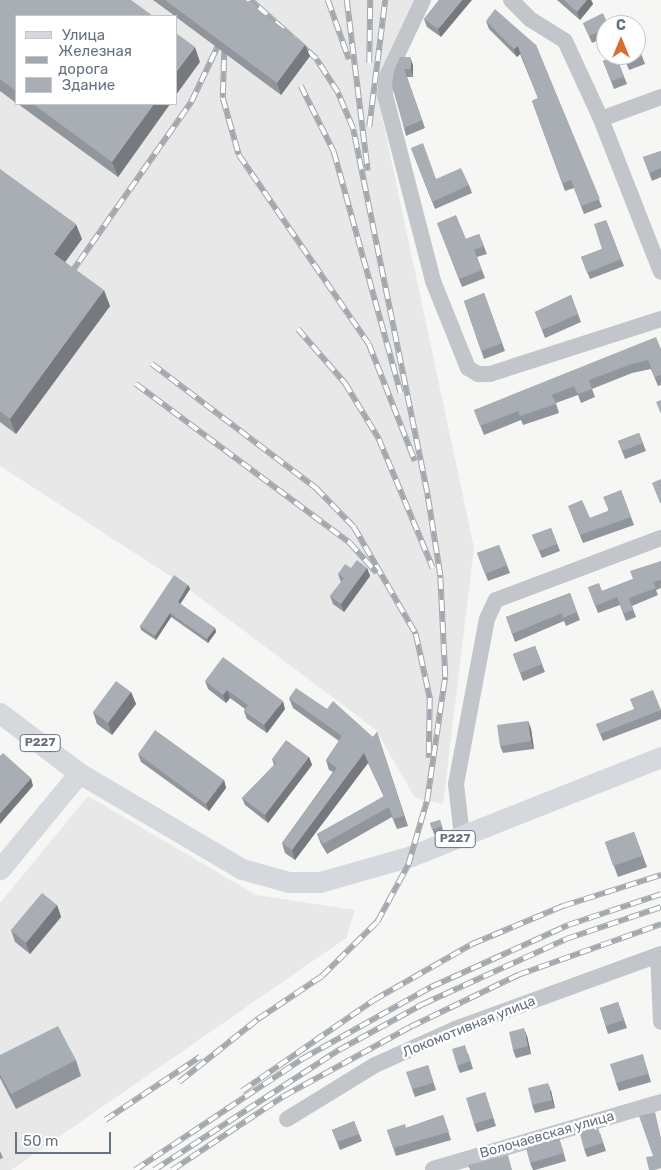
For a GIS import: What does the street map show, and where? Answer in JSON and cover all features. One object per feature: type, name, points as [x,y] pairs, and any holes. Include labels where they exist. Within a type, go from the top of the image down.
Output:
[{"type":"main road","name":"Р227","points":[[0,713],[80,773],[242,869],[289,882],[320,882],[411,856],[661,757]]},
{"type":"main road","points":[[0,869],[80,773]]},
{"type":"street","points":[[423,0],[387,76],[385,95],[433,281],[468,368],[478,374],[490,374],[661,319]]},
{"type":"street","points":[[511,0],[530,19],[565,41],[602,119],[661,272]]},
{"type":"street","points":[[602,119],[661,97]]},
{"type":"street","points":[[462,836],[456,784],[487,619],[496,600],[661,538]]},
{"type":"street","points":[[660,955],[661,1022]]},
{"type":"street","name":"Локомотивная улица","points":[[287,1119],[375,1065],[455,1029],[660,955]]},
{"type":"street","name":"Волочаевская улица","points":[[433,1169],[661,1102]]},
{"type":"shaded area","points":[[0,0],[415,0],[376,89],[474,548],[443,804],[415,798],[376,730],[175,579],[0,466]]},
{"type":"shaded area","points":[[88,796],[256,895],[355,910],[346,938],[11,1170],[0,1170],[0,903]]},
{"type":"building","points":[[0,0],[131,0],[152,15],[15,15],[15,90],[0,79]]},
{"type":"building","points":[[165,0],[245,0],[305,45],[277,83]]},
{"type":"building","points":[[439,0],[462,0],[438,29],[424,19]]},
{"type":"building","points":[[564,0],[587,0],[577,12]]},
{"type":"building","points":[[495,9],[536,45],[600,199],[581,206],[571,180],[562,183],[532,101],[538,98],[518,46],[514,49],[486,21]]},
{"type":"building","points":[[596,16],[596,33],[589,36],[583,23]]},
{"type":"building","points":[[178,34],[195,47],[178,69]]},
{"type":"building","points":[[400,57],[410,57],[411,69],[404,69],[422,120],[404,128],[392,86],[394,71]]},
{"type":"building","points":[[605,65],[619,65],[624,77],[611,81]]},
{"type":"building","points":[[34,105],[153,105],[112,162]]},
{"type":"building","points":[[423,143],[436,179],[461,168],[469,185],[432,202],[411,148]]},
{"type":"building","points":[[661,151],[661,168],[649,173],[643,157]]},
{"type":"building","points":[[0,169],[76,224],[54,254],[104,290],[10,419],[0,411]]},
{"type":"building","points":[[456,215],[466,239],[479,234],[484,246],[474,250],[482,270],[459,279],[437,223]]},
{"type":"building","points":[[606,220],[621,259],[587,273],[581,257],[602,249],[594,224]]},
{"type":"building","points":[[484,293],[502,343],[481,351],[464,301]]},
{"type":"building","points":[[571,295],[578,314],[542,330],[535,312]]},
{"type":"building","points":[[656,337],[661,349],[661,375],[655,377],[648,360],[629,365],[589,380],[592,389],[578,394],[574,386],[552,395],[556,404],[520,416],[518,411],[480,426],[474,410]]},
{"type":"building","points":[[661,400],[661,414],[656,402]]},
{"type":"building","points":[[639,433],[643,443],[622,451],[618,441]]},
{"type":"building","points":[[661,479],[661,503],[660,503],[652,483]]},
{"type":"building","points":[[621,490],[631,517],[580,535],[568,506],[582,500],[590,518],[609,511],[603,497]]},
{"type":"building","points":[[551,528],[557,544],[539,551],[532,535]]},
{"type":"building","points":[[499,545],[507,565],[485,574],[477,553]]},
{"type":"building","points":[[357,560],[367,568],[341,604],[330,596],[344,578],[338,574],[345,564],[351,568]]},
{"type":"building","points":[[661,561],[661,580],[653,582],[656,588],[629,598],[633,610],[624,613],[617,597],[595,606],[588,587],[599,583],[602,591],[633,579],[630,571]]},
{"type":"building","points":[[174,575],[188,585],[178,602],[215,628],[207,639],[170,613],[155,636],[140,626]]},
{"type":"building","points":[[570,593],[577,612],[563,618],[562,613],[512,634],[506,617]]},
{"type":"building","points":[[535,646],[542,664],[520,673],[513,654]]},
{"type":"building","points":[[223,657],[283,701],[264,725],[244,711],[248,705],[227,690],[223,695],[205,681]]},
{"type":"building","points":[[116,681],[131,692],[108,723],[93,712]]},
{"type":"building","points":[[296,688],[327,709],[333,701],[373,737],[377,732],[404,816],[393,819],[389,807],[323,844],[317,834],[384,796],[364,753],[292,850],[282,843],[337,768],[326,760],[342,736],[289,698]]},
{"type":"building","points":[[653,690],[661,710],[600,734],[596,724],[634,709],[630,699]]},
{"type":"building","points":[[528,721],[531,741],[500,746],[497,725]]},
{"type":"building","points":[[155,730],[224,780],[206,804],[138,754]]},
{"type":"building","points":[[286,740],[309,757],[265,815],[242,798],[276,763],[272,759]]},
{"type":"building","points":[[3,753],[31,778],[0,813],[0,756]]},
{"type":"building","points":[[440,820],[442,826],[432,830],[430,823]]},
{"type":"building","points":[[634,832],[642,856],[613,866],[605,842]]},
{"type":"building","points":[[42,893],[57,905],[26,943],[11,930]]},
{"type":"building","points":[[618,1002],[624,1020],[606,1026],[600,1008]]},
{"type":"building","points":[[58,1026],[76,1060],[11,1094],[0,1074],[0,1055]]},
{"type":"building","points":[[524,1028],[528,1046],[513,1050],[509,1032]]},
{"type":"building","points":[[465,1045],[470,1061],[457,1066],[452,1049]]},
{"type":"building","points":[[643,1054],[648,1074],[616,1083],[610,1064]]},
{"type":"building","points":[[428,1065],[433,1083],[412,1089],[406,1072]]},
{"type":"building","points":[[548,1083],[552,1100],[532,1105],[528,1088]]},
{"type":"building","points":[[485,1092],[493,1118],[474,1124],[466,1098]]},
{"type":"building","points":[[655,1112],[661,1138],[661,1168],[649,1170],[646,1157],[653,1156],[639,1116]]},
{"type":"building","points":[[443,1115],[449,1132],[393,1148],[387,1130],[405,1124],[406,1128]]},
{"type":"building","points":[[354,1121],[359,1134],[337,1142],[332,1130]]},
{"type":"building","points":[[597,1125],[603,1143],[584,1149],[579,1130]]},
{"type":"building","points":[[559,1138],[564,1153],[530,1163],[526,1148]]},
{"type":"building","points":[[508,1155],[512,1170],[470,1170],[468,1165]]},
{"type":"railway","points":[[179,1082],[258,1019],[322,976],[377,922],[408,865],[427,800],[445,677],[440,575],[427,493],[353,129],[338,93],[316,59],[250,0]]},
{"type":"railway","points":[[328,0],[349,59]]},
{"type":"railway","points":[[347,0],[368,171]]},
{"type":"railway","points":[[369,63],[370,0]]},
{"type":"railway","points":[[369,127],[385,0]]},
{"type":"railway","points":[[66,280],[191,102],[222,37]]},
{"type":"railway","points":[[225,38],[223,98],[239,155],[369,344],[415,461]]},
{"type":"railway","points":[[301,86],[334,152],[401,393]]},
{"type":"railway","points":[[298,329],[345,383],[379,439],[433,568]]},
{"type":"railway","points":[[152,364],[316,488],[354,527],[416,634],[430,698],[429,758]]},
{"type":"railway","points":[[136,384],[350,543],[377,573]]},
{"type":"railway","points":[[242,1091],[374,1000],[472,944],[563,906],[661,875]]},
{"type":"railway","points":[[135,1170],[302,1059],[431,987],[568,925],[661,894]]},
{"type":"railway","points":[[154,1170],[339,1050],[423,1004],[566,939],[661,907]]},
{"type":"railway","points":[[172,1170],[284,1096],[410,1027],[518,975],[661,924]]},
{"type":"railway","points":[[105,1120],[200,1057]]}]
